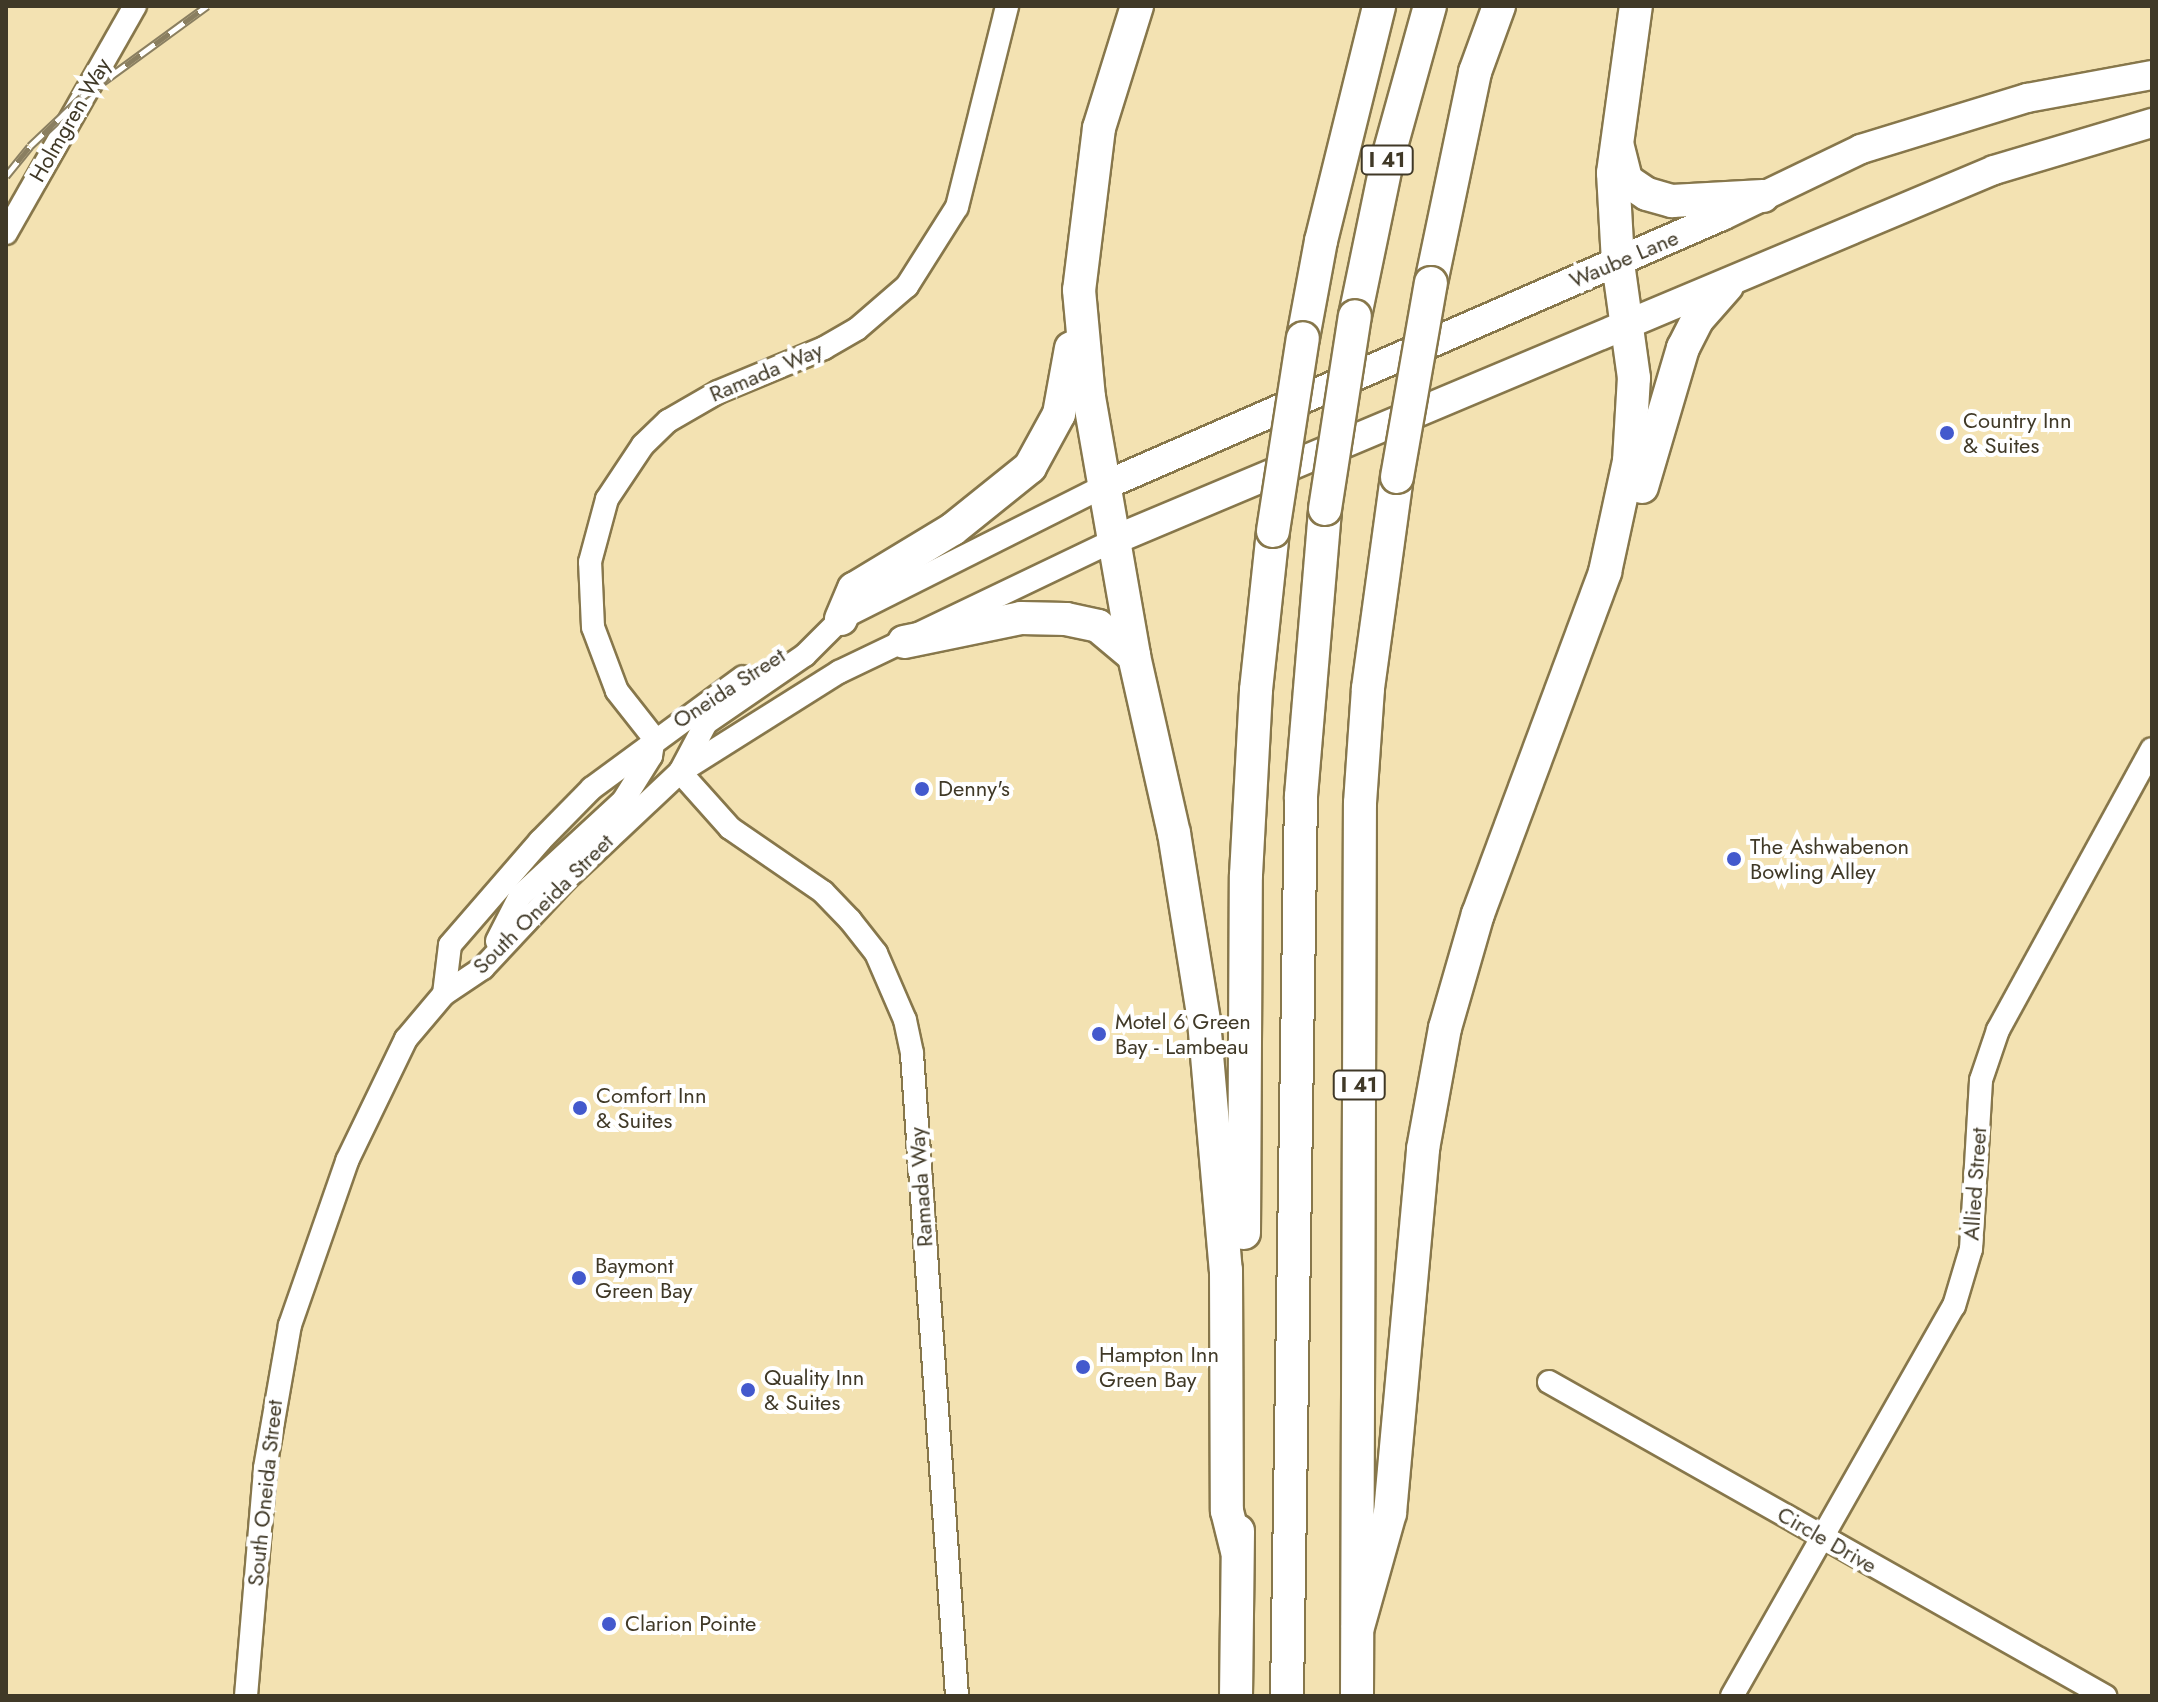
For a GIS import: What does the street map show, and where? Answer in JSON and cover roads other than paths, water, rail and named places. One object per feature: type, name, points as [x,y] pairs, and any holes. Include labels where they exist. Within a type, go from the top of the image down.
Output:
[{"type":"highway","points":[[841,619],[854,589],[953,529],[1014,485],[1030,467],[1059,414],[1079,290],[1099,128],[1137,6]]},
{"type":"highway","points":[[1236,1696],[1246,875],[1256,690],[1273,531],[1303,338],[1324,226],[1379,6]]},
{"type":"highway","name":"I 41","points":[[1287,1696],[1301,796],[1325,509],[1355,316],[1387,161],[1430,6]]},
{"type":"highway","name":"I 41","points":[[1357,1696],[1360,803],[1368,688],[1397,477],[1431,283],[1475,72],[1499,6]]},
{"type":"highway","points":[[1615,535],[1634,417],[1628,326],[1613,203],[1616,140],[1636,6]]},
{"type":"highway","points":[[1616,140],[1626,180],[1647,194],[1672,201],[1763,196]]},
{"type":"highway","points":[[1358,1627],[1389,1523],[1423,1149],[1445,1028],[1478,914],[1615,535],[1641,491],[1686,341],[1702,312],[1727,286]]},
{"type":"highway","points":[[1079,290],[1089,397],[1108,484],[1114,540],[1134,656],[1174,833],[1204,1021],[1226,1270],[1227,1511],[1237,1551]]},
{"type":"highway","points":[[904,642],[1021,618],[1066,619],[1098,626],[1134,656]]},
{"type":"main road","name":"Waube Lane","points":[[1108,484],[1911,131],[2062,89],[2152,75]]},
{"type":"main road","points":[[1114,540],[1727,286],[1994,170],[2152,123]]},
{"type":"street","name":"Ramada Way","points":[[654,738],[617,691],[593,627],[590,562],[607,499],[634,456],[668,421],[718,392],[857,329],[914,278],[957,207],[1007,6]]},
{"type":"street","name":"Holmgren Way","points":[[6,233],[133,7]]},
{"type":"street","name":"Oneida Street","points":[[444,994],[450,945],[592,788],[654,738],[841,619],[1108,484]]},
{"type":"street","name":"South Oneida Street","points":[[246,1696],[265,1468],[290,1325],[347,1161],[406,1039],[444,994],[483,968],[565,880],[680,772],[839,672],[1114,540]]},
{"type":"street","points":[[680,772],[706,723],[805,655],[841,619]]},
{"type":"street","points":[[483,968],[520,896],[623,801],[651,756],[654,738]]},
{"type":"street","name":"Allied Street","points":[[1732,1696],[1954,1306],[1971,1249],[1981,1080],[1998,1030],[2151,754]]},
{"type":"street","name":"Ramada Way","points":[[680,772],[730,828],[823,892],[850,920],[876,953],[905,1020],[913,1069],[957,1696]]},
{"type":"street","name":"Circle Drive","points":[[1549,1382],[2105,1696]]},
{"type":"railway","points":[[6,176],[30,146],[82,97],[207,6]]},
{"type":"place","name":"Country Inn & Suites","points":[[1947,433]]},
{"type":"place","name":"Denny's","points":[[922,789]]},
{"type":"place","name":"The Ashwabenon Bowling Alley","points":[[1734,859]]},
{"type":"place","name":"Motel 6 Green Bay - Lambeau","points":[[1099,1034]]},
{"type":"place","name":"Comfort Inn & Suites","points":[[580,1108]]},
{"type":"place","name":"Baymont Green Bay","points":[[579,1278]]},
{"type":"place","name":"Hampton Inn Green Bay","points":[[1083,1367]]},
{"type":"place","name":"Quality Inn & Suites","points":[[748,1390]]},
{"type":"place","name":"Clarion Pointe","points":[[609,1624]]}]
